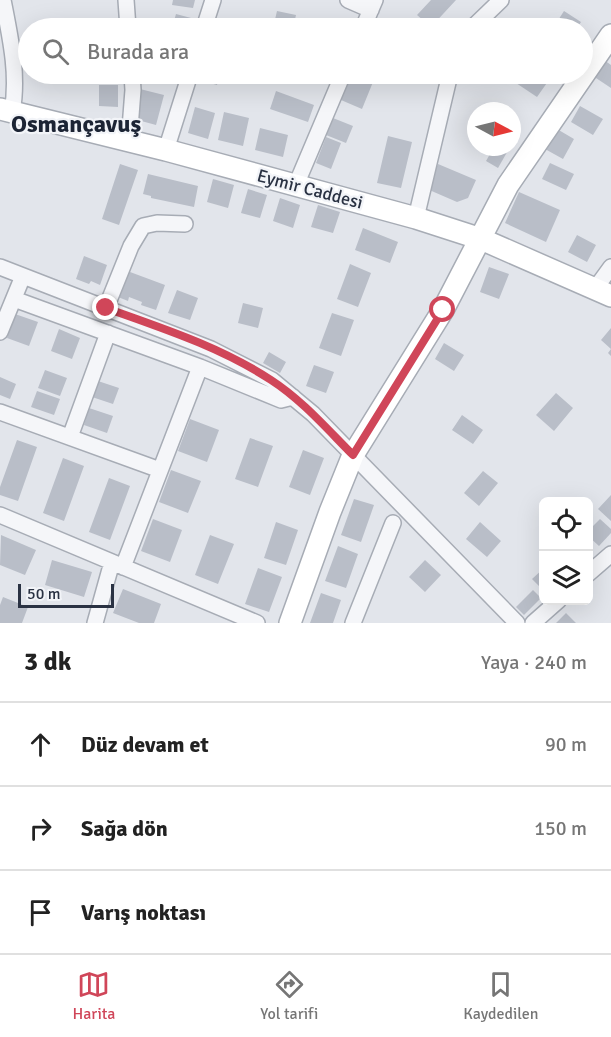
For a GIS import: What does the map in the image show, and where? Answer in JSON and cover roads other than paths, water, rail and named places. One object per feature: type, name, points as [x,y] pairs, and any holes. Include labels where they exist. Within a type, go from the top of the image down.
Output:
[{"type":"street","points":[[3,0],[11,38],[14,100],[3,112]]},
{"type":"street","points":[[126,0],[127,18]]},
{"type":"street","points":[[207,18],[213,0]]},
{"type":"street","points":[[348,0],[373,5]]},
{"type":"street","points":[[482,18],[501,0]]},
{"type":"street","points":[[593,61],[611,35]]},
{"type":"street","points":[[129,141],[133,84]]},
{"type":"street","points":[[166,150],[187,84]]},
{"type":"street","points":[[296,185],[339,84]]},
{"type":"street","points":[[416,218],[448,84]]},
{"type":"street","points":[[290,623],[353,455],[443,310],[508,185],[577,84]]},
{"type":"street","name":"Eymir Caddesi","points":[[3,112],[166,150],[416,218],[481,239],[603,292]]},
{"type":"street","points":[[106,308],[131,246],[143,226],[157,223],[185,224]]},
{"type":"street","points":[[0,267],[160,328],[238,361],[272,380],[353,455],[517,623]]},
{"type":"street","points":[[603,292],[611,267]]},
{"type":"street","points":[[0,332],[23,276]]},
{"type":"street","points":[[14,299],[200,367],[281,400],[293,397]]},
{"type":"street","points":[[70,437],[108,333]]},
{"type":"street","points":[[95,623],[118,564],[160,470],[200,367]]},
{"type":"street","points":[[0,411],[160,470]]},
{"type":"street","points":[[0,515],[257,623]]},
{"type":"street","points":[[353,623],[393,523]]},
{"type":"street","points":[[593,570],[609,559]]},
{"type":"street","points":[[533,623],[553,605]]},
{"type":"district","name":"Osmançavuş","points":[[76,124]]}]
